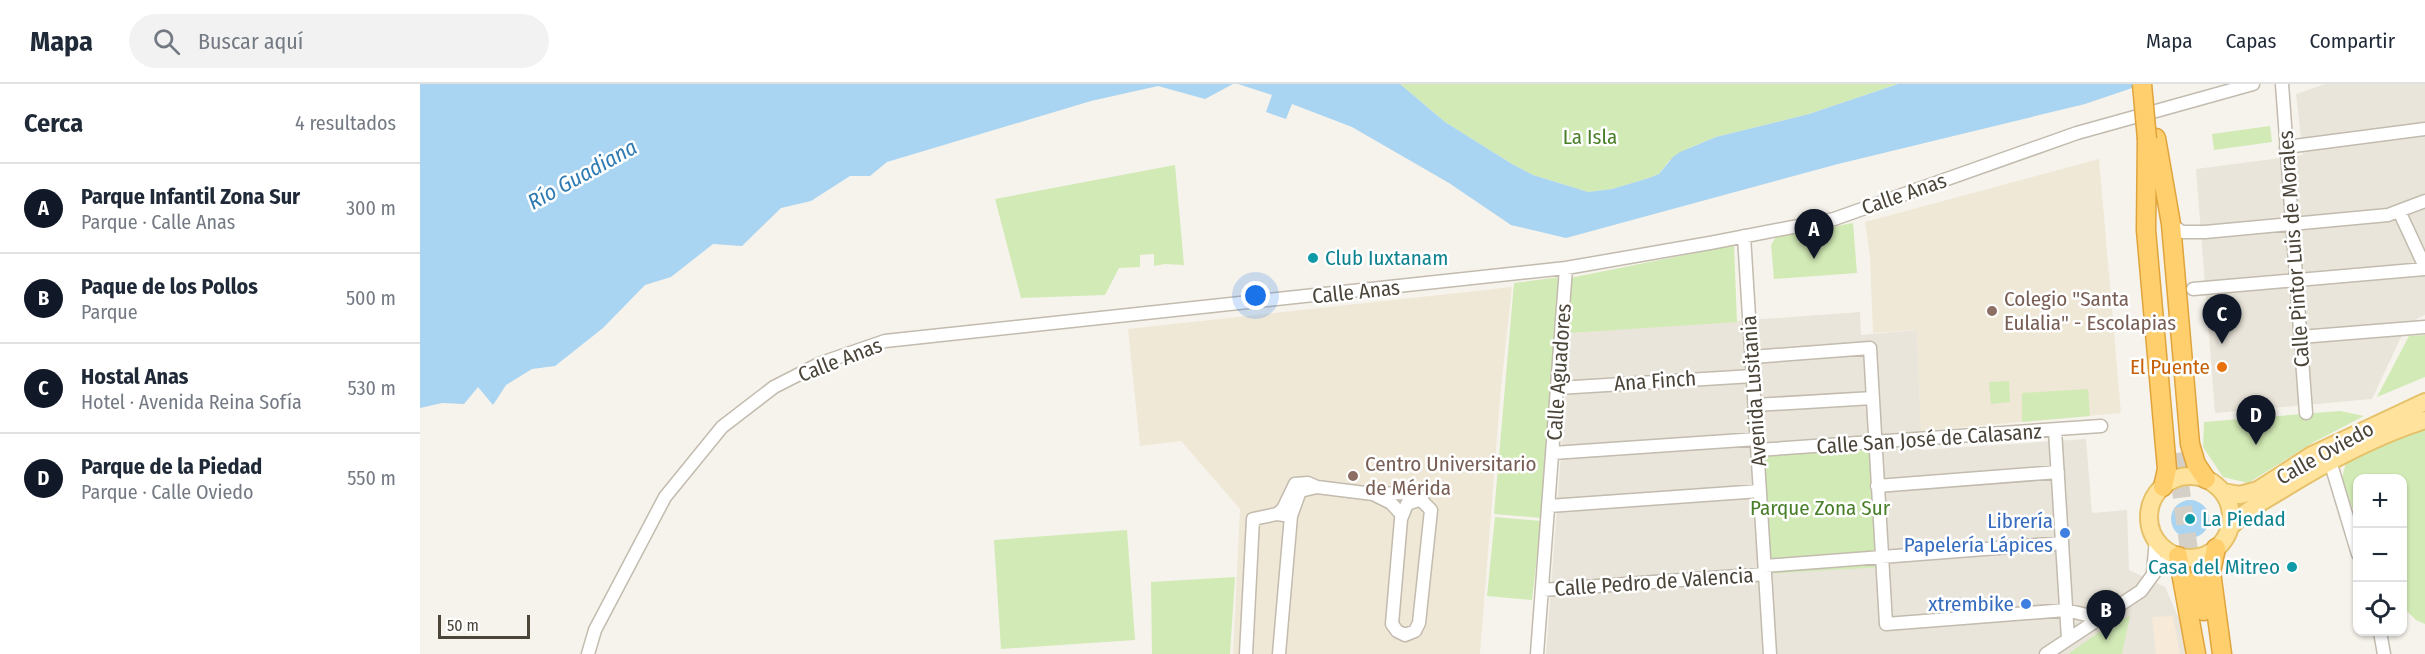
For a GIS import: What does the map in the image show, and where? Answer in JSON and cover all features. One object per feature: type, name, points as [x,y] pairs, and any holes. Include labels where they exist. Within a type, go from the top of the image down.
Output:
[{"type":"highway","points":[[2142,84],[2151,139],[2171,224],[2190,444],[2196,464],[2206,479]]},
{"type":"highway","points":[[2152,84],[2146,230],[2167,468],[2163,487]]},
{"type":"highway","points":[[2151,139],[2179,453]]},
{"type":"highway","points":[[2216,548],[2211,572],[2222,654]]},
{"type":"highway","points":[[2176,555],[2196,654]]},
{"type":"highway","points":[[2205,654],[2196,580],[2212,654]]},
{"type":"main road","name":"Calle Oviedo","points":[[2223,492],[2240,495],[2258,489],[2312,455],[2425,402]]},
{"type":"main road","name":"Calle Oviedo","points":[[2230,527],[2245,513],[2330,461],[2361,444],[2425,420]]},
{"type":"main road","points":[[2183,476],[2206,479],[2223,492],[2229,502],[2230,527],[2216,548],[2198,557],[2176,555],[2156,539],[2151,529],[2150,518],[2156,496],[2172,480],[2183,476]]},
{"type":"street","name":"Calle Anas","points":[[588,654],[596,630],[665,497],[722,427],[774,387],[821,363],[885,341],[1566,268],[1744,236],[1834,219],[2077,133],[2253,84]]},
{"type":"street","name":"Calle Pintor Luis de Morales","points":[[2282,84],[2306,413]]},
{"type":"street","points":[[2286,147],[2425,129]]},
{"type":"street","points":[[2171,224],[2177,230],[2190,233],[2292,224],[2388,215],[2425,201]]},
{"type":"street","points":[[2193,289],[2425,268],[2399,211]]},
{"type":"street","name":"Avenida Lusitania","points":[[1744,236],[1770,654]]},
{"type":"street","name":"Calle Aguadores","points":[[1537,654],[1566,268]]},
{"type":"street","points":[[2300,337],[2425,327]]},
{"type":"street","points":[[1752,357],[1870,348],[1886,624],[2066,610],[2099,618]]},
{"type":"street","name":"Ana Finch","points":[[1558,388],[1753,376]]},
{"type":"street","points":[[1755,405],[1873,398]]},
{"type":"street","name":"Calle San José de Calasanz","points":[[1553,453],[1757,444],[1875,443],[2100,426]]},
{"type":"street","points":[[2055,430],[2068,639]]},
{"type":"street","points":[[2330,461],[2353,537]]},
{"type":"street","points":[[1877,486],[2058,472]]},
{"type":"street","points":[[1277,514],[1283,509],[1295,484],[1308,483],[1317,487],[1373,494],[1386,492],[1419,495],[1428,505],[1431,510],[1419,623],[1415,631],[1405,635],[1397,631],[1392,624],[1402,515],[1407,504],[1412,501],[1428,505]]},
{"type":"street","points":[[1279,654],[1291,516],[1299,491],[1317,487]]},
{"type":"street","points":[[1549,506],[1760,491]]},
{"type":"street","points":[[1373,494],[1391,503],[1402,515]]},
{"type":"street","points":[[1246,654],[1253,519],[1277,514],[1291,516]]},
{"type":"street","points":[[2151,577],[2157,552],[2156,539]]},
{"type":"street","name":"Calle Pedro de Valencia","points":[[1542,590],[1765,570],[1881,556],[2062,543]]},
{"type":"street","points":[[2046,654],[2141,591],[2166,558],[2176,555]]},
{"type":"street","points":[[2380,636],[2384,654]]},
{"type":"shaded area","points":[[2325,84],[2425,84],[2425,315],[2418,318],[2402,335],[2372,399],[2215,413],[2196,169],[2303,155],[2296,94]]},
{"type":"shaded area","name":"Colegio \"Santa Eulalia\" - Escolapias","points":[[2099,159],[2121,413],[1921,431],[1917,330],[1873,333],[1870,256],[1865,222]]},
{"type":"shaded area","name":"Centro Universitario de Mérida","points":[[1512,287],[1501,387],[1480,654],[1233,654],[1240,509],[1181,441],[1140,446],[1128,329]]},
{"type":"shaded area","points":[[1860,312],[1861,335],[1917,330],[1922,450],[2086,439],[2092,513],[2127,510],[2129,570],[2165,587],[2183,628],[2187,654],[1546,654],[1570,333]]},
{"type":"shaded area","points":[[2173,616],[2180,654],[2156,654],[2152,617]]},
{"type":"green space","name":"La Isla","points":[[1400,84],[1898,84],[1809,114],[1716,137],[1689,148],[1669,161],[1659,174],[1612,189],[1588,192],[1533,175],[1512,164],[1445,122]]},
{"type":"green space","points":[[2270,126],[2272,142],[2214,150],[2212,134]]},
{"type":"green space","points":[[1175,165],[1184,265],[1154,266],[1154,254],[1140,255],[1140,267],[1119,268],[1105,295],[1021,298],[995,199]]},
{"type":"green space","points":[[1853,223],[1857,273],[1774,279],[1771,245],[1776,237]]},
{"type":"green space","points":[[1734,245],[1737,322],[1570,333],[1570,278]]},
{"type":"green space","points":[[1560,277],[1542,518],[1494,514],[1514,283]]},
{"type":"green space","points":[[2425,335],[2425,377],[2377,397],[2409,336]]},
{"type":"green space","points":[[2009,381],[2010,402],[1991,404],[1989,382]]},
{"type":"green space","points":[[2088,389],[2090,416],[2022,422],[2022,393]]},
{"type":"green space","points":[[2340,411],[2364,416],[2314,442],[2248,483],[2223,477],[2203,447],[2204,422]]},
{"type":"green space","points":[[2425,426],[2425,624],[2416,620],[2407,611],[2407,474],[2353,474],[2353,510],[2342,478],[2346,462],[2379,443]]},
{"type":"green space","name":"Parque Zona Sur","points":[[1875,443],[1882,567],[1765,574],[1758,450]]},
{"type":"green space","points":[[1495,517],[1541,521],[1532,600],[1487,596]]},
{"type":"green space","points":[[1127,530],[1135,640],[1001,649],[994,540]]},
{"type":"green space","points":[[1235,577],[1230,654],[1152,654],[1151,582]]},
{"type":"green space","points":[[2130,616],[2122,654],[2068,654],[2108,626]]},
{"type":"water","name":"Río Guadiana","points":[[420,84],[1233,84],[1205,99],[1158,86],[1091,101],[887,162],[870,176],[850,176],[811,201],[781,208],[742,246],[713,244],[671,277],[645,285],[603,328],[555,366],[532,369],[506,385],[493,405],[478,387],[464,404],[442,403],[420,408]]},
{"type":"water","points":[[1238,84],[1400,84],[1445,122],[1512,164],[1533,175],[1588,192],[1612,189],[1659,174],[1680,152],[1716,137],[1809,114],[1898,84],[2144,84],[2085,104],[1838,164],[1566,238],[1511,225],[1449,183],[1352,127],[1292,104],[1286,119],[1266,112],[1272,95]]},
{"type":"water","points":[[2190,500],[2197,501],[2203,506],[2208,512],[2208,526],[2203,532],[2197,537],[2190,538],[2183,537],[2177,532],[2172,526],[2171,519],[2172,512],[2177,506],[2183,501]]},
{"type":"tunnel","points":[[2176,453],[2193,581]]},
{"type":"place","name":"Club Iuxtanam","points":[[1313,258]]},
{"type":"place","name":"Parque Infantil Zona Sur","points":[[1814,259]]},
{"type":"place","name":"Colegio \"Santa Eulalia\" - Escolapias","points":[[1992,311]]},
{"type":"place","name":"Hostal Anas","points":[[2222,344]]},
{"type":"place","name":"El Puente","points":[[2222,367]]},
{"type":"place","name":"Parque de la Piedad","points":[[2256,445]]},
{"type":"place","name":"Centro Universitario de Mérida","points":[[1353,476]]},
{"type":"place","name":"La Piedad","points":[[2190,519]]},
{"type":"place","name":"Librería Papelería Lápices","points":[[2065,533]]},
{"type":"place","name":"Casa del Mitreo","points":[[2292,567]]},
{"type":"place","name":"xtrembike","points":[[2026,604]]},
{"type":"place","name":"Paque de los Pollos","points":[[2106,640]]}]
